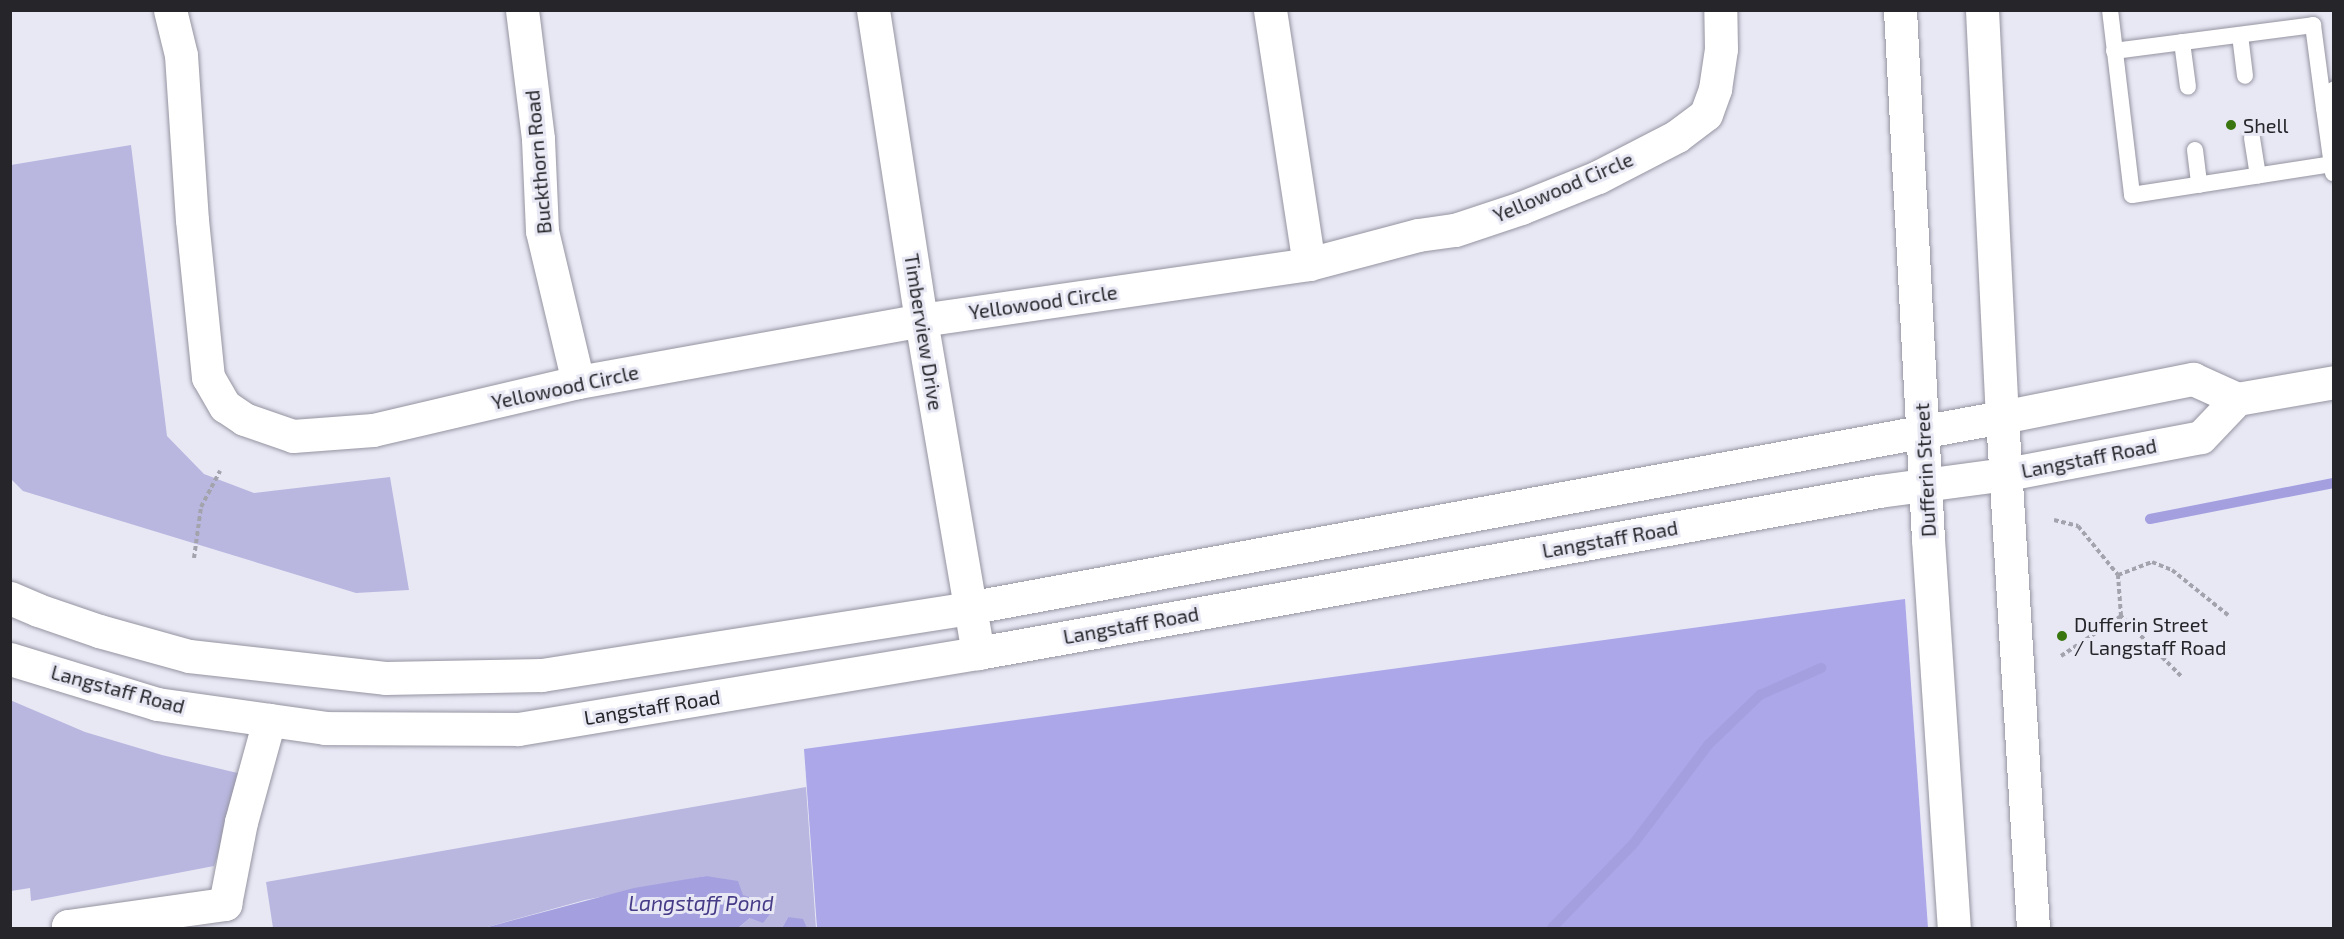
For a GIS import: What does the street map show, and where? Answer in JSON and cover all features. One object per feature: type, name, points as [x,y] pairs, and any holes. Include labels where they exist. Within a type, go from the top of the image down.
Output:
[{"type":"main road","name":"Yellowood Circle","points":[[170,10],[181,55],[192,220],[208,377],[225,406],[244,419],[293,436],[373,430],[578,382],[921,320],[1309,264],[1418,235],[1455,230],[1521,208],[1598,177],[1677,136],[1706,114],[1715,90],[1721,49],[1720,10]]},
{"type":"main road","name":"Buckthorn Road","points":[[522,10],[538,139],[542,231],[578,382]]},
{"type":"main road","name":"Timberview Drive","points":[[873,10],[968,608],[978,653]]},
{"type":"main road","points":[[1270,10],[1309,264]]},
{"type":"main road","name":"Dufferin Street","points":[[1900,10],[1923,432],[1954,928]]},
{"type":"main road","points":[[1982,10],[2002,417],[2033,928]]},
{"type":"main road","points":[[10,598],[78,624],[189,656],[385,678],[542,675],[968,608],[1923,432],[2193,379],[2237,399],[2334,382]]},
{"type":"main road","name":"Langstaff Road","points":[[10,659],[157,704],[325,728],[518,729],[978,653],[1926,483],[2007,474],[2201,436],[2237,399]]},
{"type":"main road","points":[[68,928],[68,926],[225,904],[241,822],[269,720]]},
{"type":"lane","points":[[2110,10],[2114,51],[2132,195],[2258,176],[2333,169],[2313,25],[2114,51]]},
{"type":"lane","points":[[2240,35],[2245,76]]},
{"type":"lane","points":[[2182,42],[2188,87]]},
{"type":"lane","points":[[2324,108],[2334,89]]},
{"type":"lane","points":[[2253,138],[2258,176]]},
{"type":"lane","points":[[2195,150],[2199,185]]},
{"type":"path","points":[[194,558],[201,507],[220,471]]},
{"type":"path","points":[[2054,520],[2078,526],[2118,575],[2121,616],[2181,676]]},
{"type":"path","points":[[2118,575],[2152,562],[2172,570],[2228,615]]},
{"type":"path","points":[[2061,656],[2121,616]]},
{"type":"shaded area","points":[[131,145],[167,436],[204,474],[254,493],[390,477],[409,590],[356,593],[23,491],[11,479],[11,165]]},
{"type":"shaded area","points":[[1905,599],[1928,928],[817,928],[804,749]]},
{"type":"shaded area","points":[[10,700],[85,732],[162,755],[246,775],[214,866],[31,901],[30,888],[11,891]]},
{"type":"shaded area","points":[[806,787],[816,928],[803,928],[788,917],[782,928],[738,928],[750,918],[743,895],[706,876],[585,900],[484,928],[273,928],[266,882]]},
{"type":"water","name":"Langstaff Pond","points":[[706,876],[738,881],[743,895],[776,906],[763,923],[750,918],[738,928],[484,928],[634,888]]},
{"type":"water","name":"Langstaff Pond","points":[[788,917],[803,919],[807,928],[782,928]]},
{"type":"waterway","points":[[2150,519],[2334,483]]},
{"type":"waterway","points":[[1552,928],[1634,843],[1709,744],[1760,695],[1821,668]]},
{"type":"place","name":"Shell","points":[[2231,125]]},
{"type":"place","name":"Dufferin Street / Langstaff Road","points":[[2062,636]]}]
